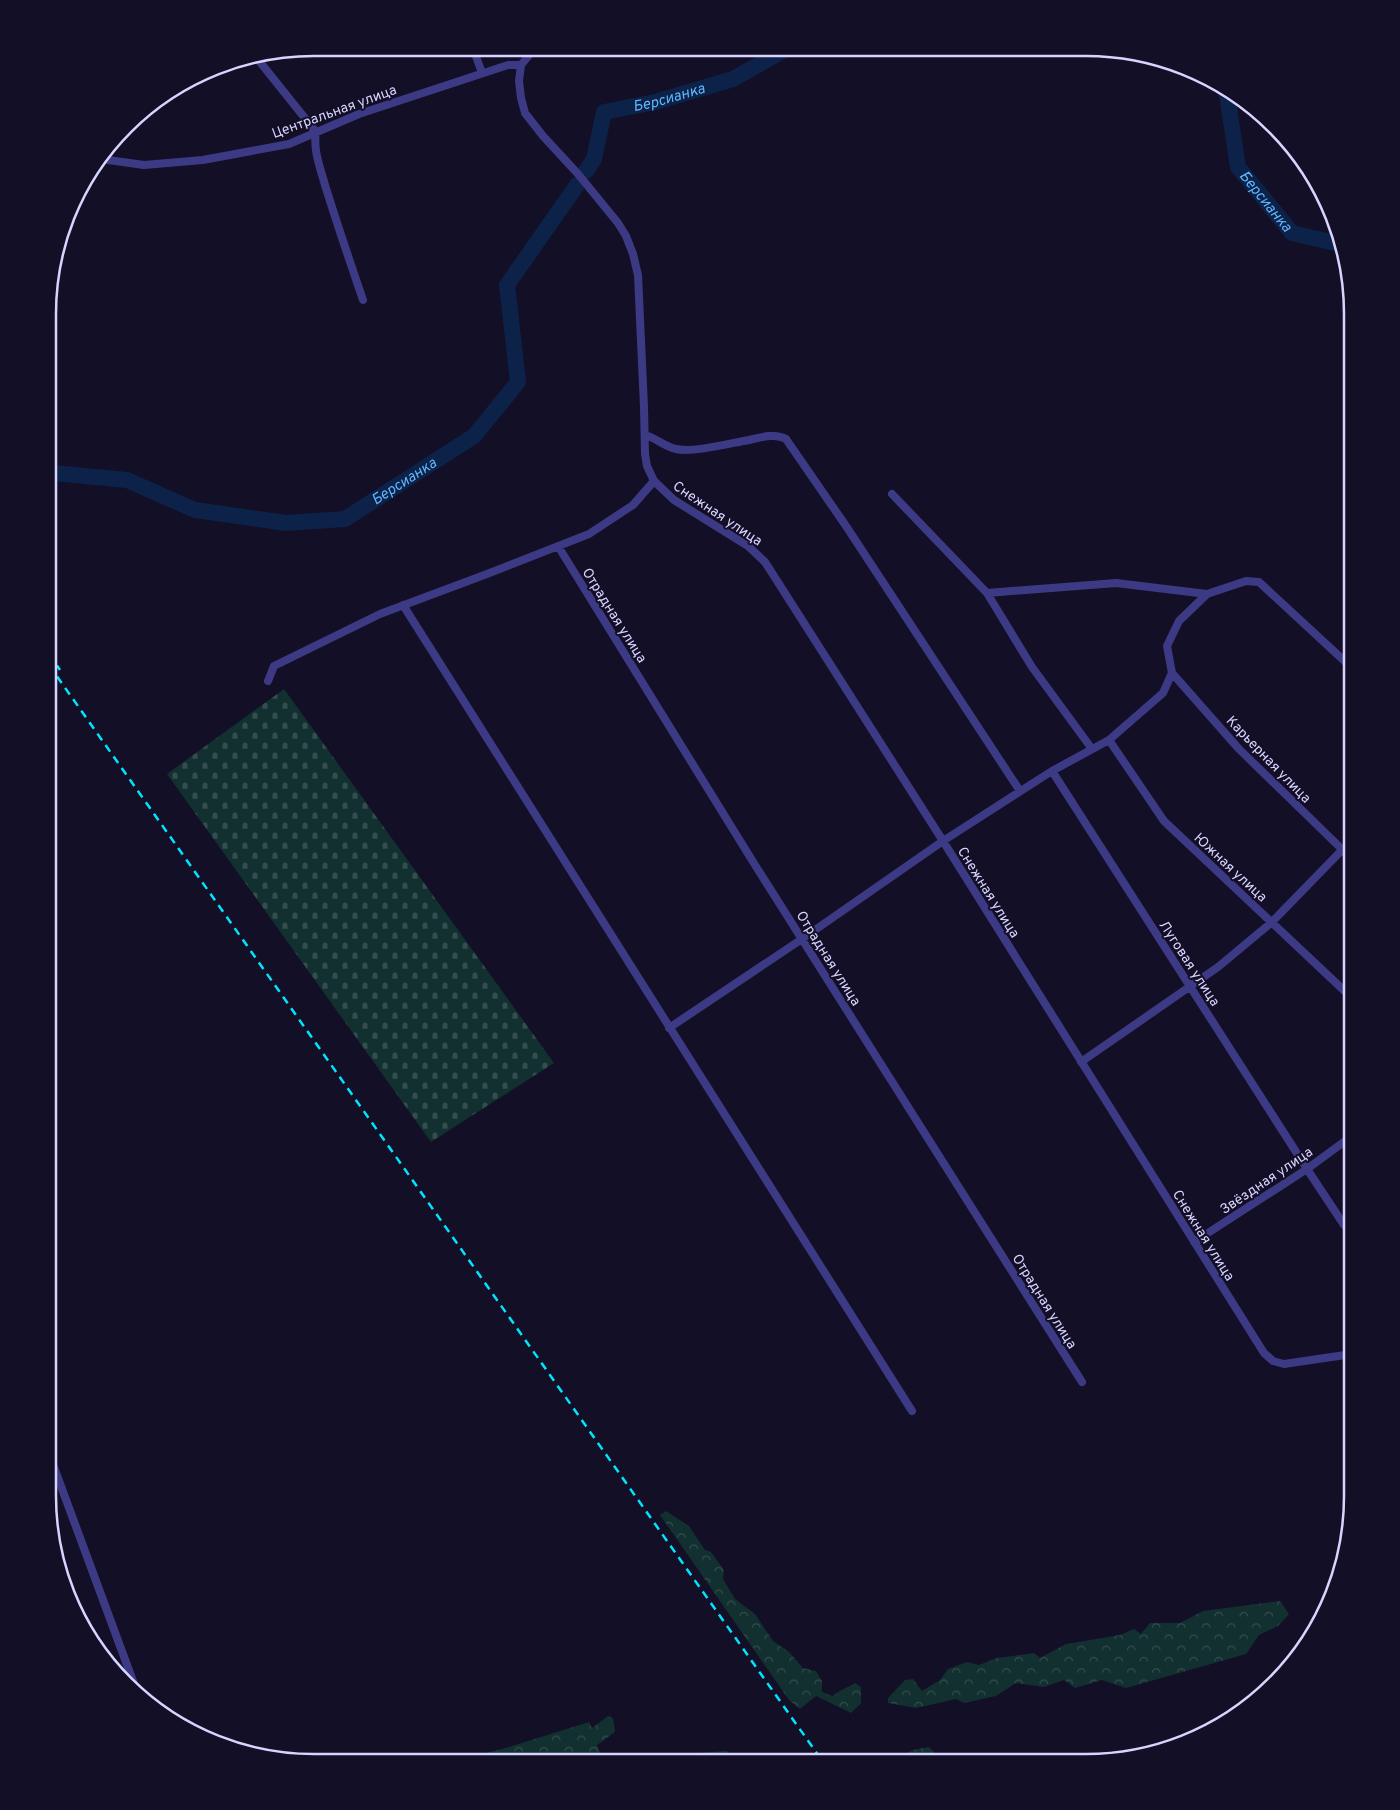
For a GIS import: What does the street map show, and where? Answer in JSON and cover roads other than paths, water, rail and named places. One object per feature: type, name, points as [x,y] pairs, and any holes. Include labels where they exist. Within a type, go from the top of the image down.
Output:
[{"type":"street","points":[[476,56],[482,73]]},
{"type":"street","points":[[268,681],[274,666],[380,614],[589,534],[634,505],[654,481],[645,454],[638,275],[634,254],[618,223],[578,174],[542,136],[525,113],[519,81],[521,65],[528,56]]},
{"type":"street","points":[[260,62],[316,132],[314,141],[316,152],[364,300]]},
{"type":"street","name":"Центральная улица","points":[[107,160],[144,165],[203,160],[289,144],[359,114],[508,65],[521,65]]},
{"type":"street","points":[[645,435],[677,450],[713,447],[763,437],[781,436],[786,439],[846,526],[1020,791]]},
{"type":"street","name":"Снежная улица","points":[[654,481],[674,500],[748,546],[765,562],[1264,1352],[1274,1361],[1284,1364],[1344,1355]]},
{"type":"street","points":[[892,494],[987,593],[1032,666],[1092,750]]},
{"type":"street","name":"Отрадная улица","points":[[558,546],[802,939],[1082,1382]]},
{"type":"street","points":[[987,593],[1116,583],[1207,594],[1246,581],[1259,582],[1344,661]]},
{"type":"street","points":[[669,1028],[943,841],[1052,771],[1109,740],[1163,693],[1172,673],[1167,646],[1179,621],[1207,594]]},
{"type":"street","points":[[403,606],[912,1411]]},
{"type":"street","name":"Карьерная улица","points":[[1172,673],[1239,749],[1342,850]]},
{"type":"street","name":"Южная улица","points":[[1109,740],[1164,820],[1344,990]]},
{"type":"street","name":"Луговая улица","points":[[1052,771],[1306,1169],[1344,1225]]},
{"type":"street","points":[[1081,1062],[1218,967],[1272,922],[1342,850]]},
{"type":"street","name":"Звёздная улица","points":[[1194,1242],[1306,1169],[1344,1142]]},
{"type":"street","points":[[56,1472],[132,1678]]},
{"type":"waterway","name":"Берсианка","points":[[586,171],[594,159],[604,112],[655,102],[733,79],[774,56]]},
{"type":"waterway","name":"Берсианка","points":[[1228,99],[1238,167],[1292,233],[1334,243]]},
{"type":"waterway","name":"Берсианка","points":[[56,473],[127,480],[195,510],[286,523],[345,519],[474,436],[518,382],[507,285],[577,185]]},
{"type":"railway","points":[[56,664],[60,670]]},
{"type":"railway","points":[[56,675],[817,1754]]}]
